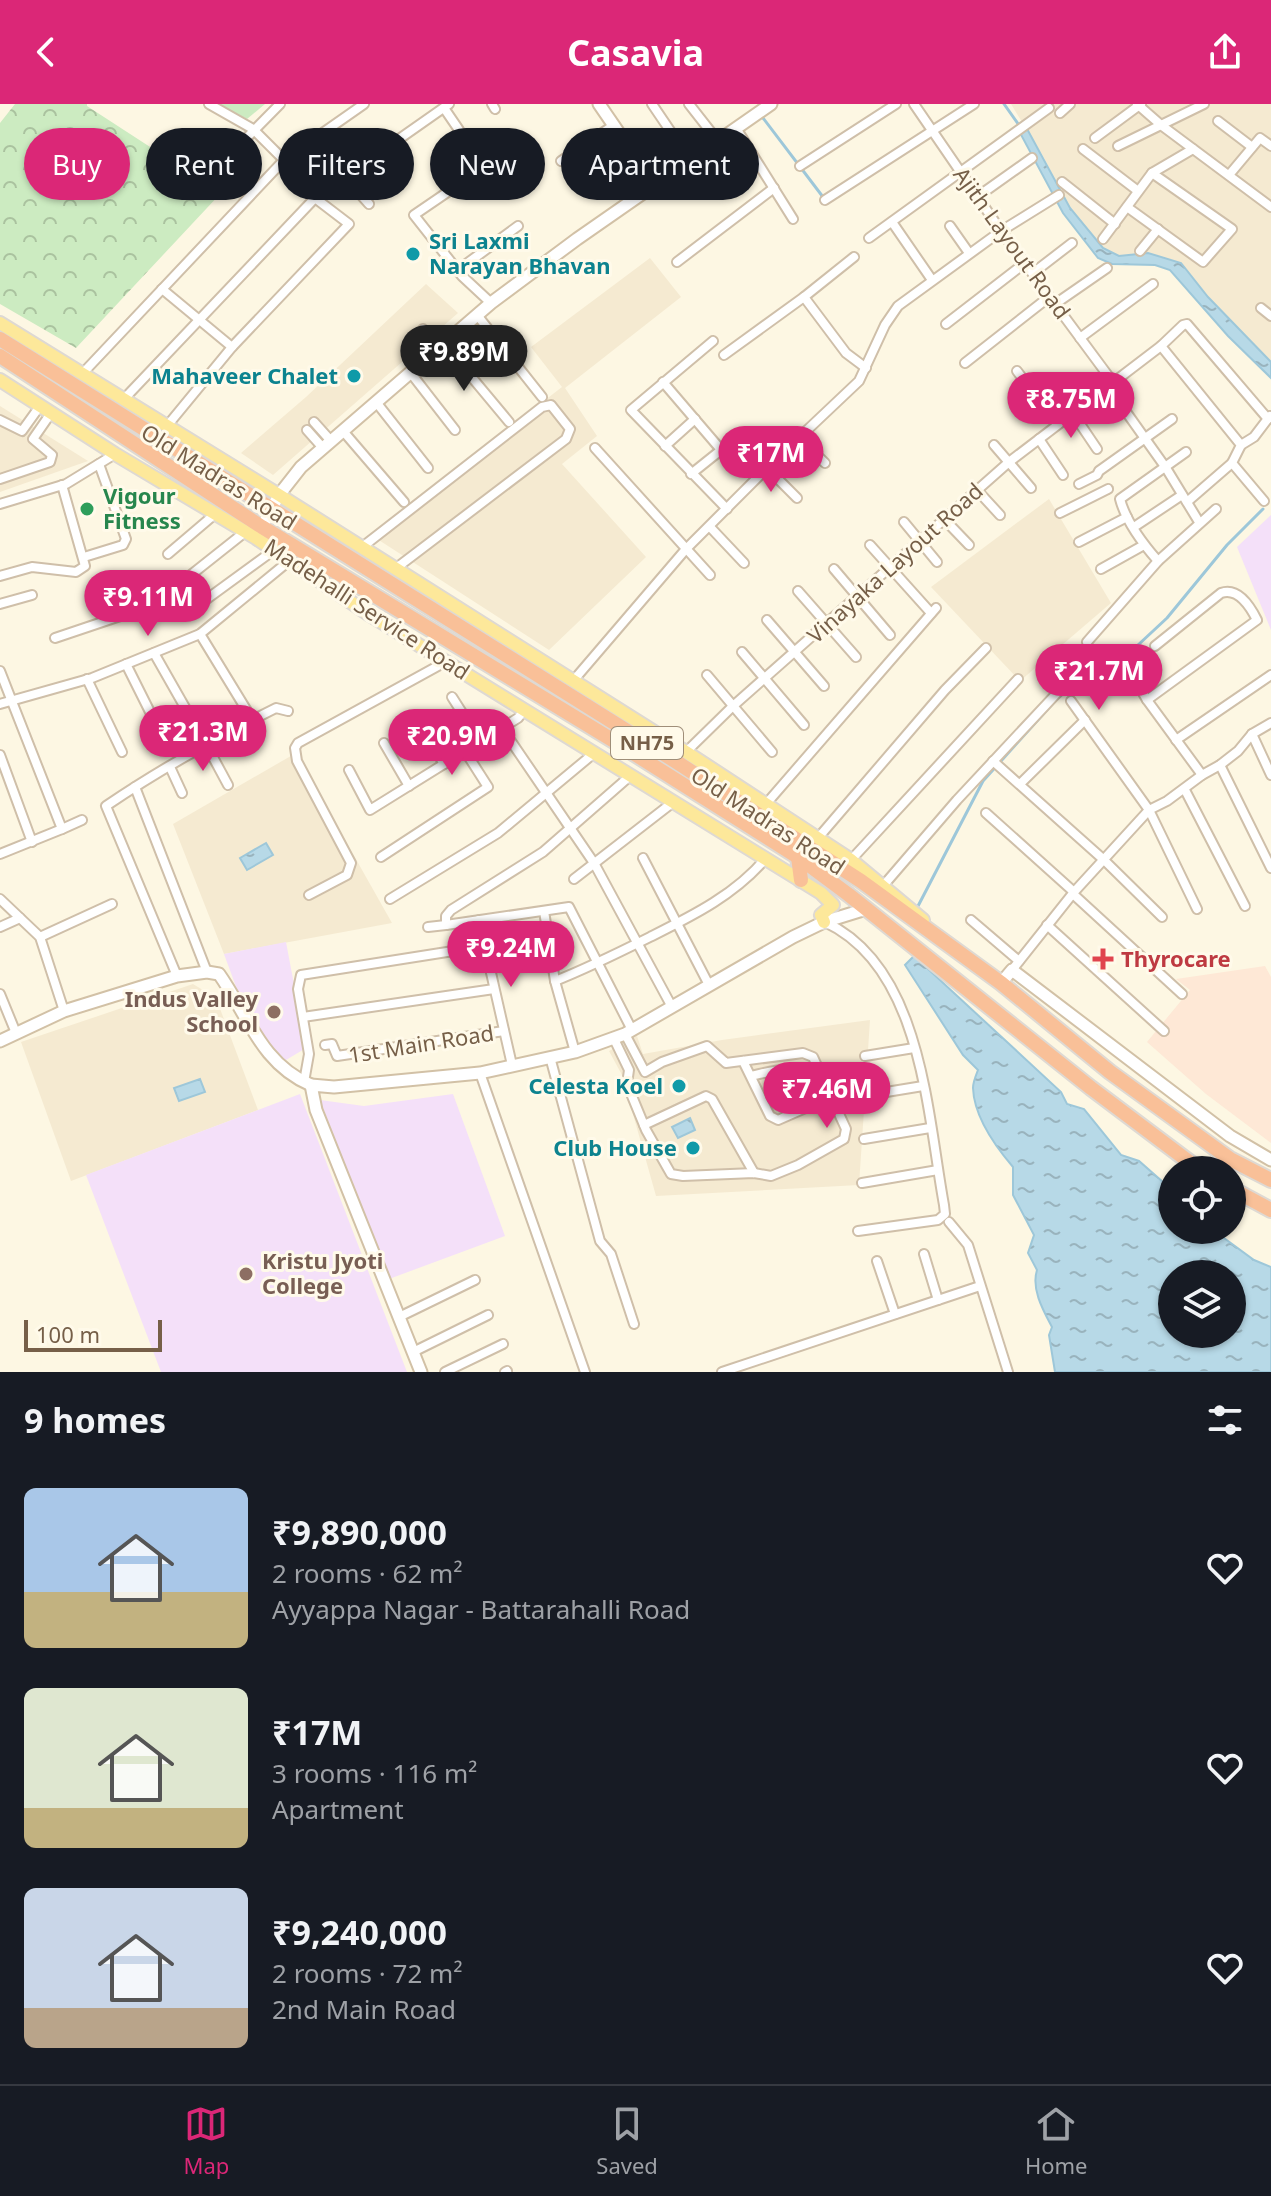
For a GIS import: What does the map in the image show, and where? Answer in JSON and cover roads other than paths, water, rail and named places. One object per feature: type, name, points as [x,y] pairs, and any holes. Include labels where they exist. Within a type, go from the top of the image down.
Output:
[{"type":"highway","name":"Old Madras Road","points":[[0,339],[688,769],[861,881],[1001,983],[1122,1081],[1230,1159],[1271,1180]]},
{"type":"highway","name":"Old Madras Road","points":[[0,356],[262,527],[798,857],[1181,1156]]},
{"type":"highway","points":[[798,857],[801,880]]},
{"type":"highway","points":[[1246,1197],[1271,1210]]},
{"type":"main road","points":[[599,104],[616,128]]},
{"type":"main road","points":[[736,128],[771,104]]},
{"type":"main road","points":[[262,527],[279,495],[301,467],[327,444],[491,303],[632,200]]},
{"type":"main road","points":[[0,323],[279,495],[766,804],[851,860],[918,915],[931,931]]},
{"type":"main road","name":"Madehalli Service Road","points":[[0,380],[274,550],[370,615],[801,880],[831,900],[833,905],[821,915],[824,922]]},
{"type":"main road","points":[[0,1041],[64,1011],[177,976],[207,972],[219,974],[257,1041],[277,1064],[293,1077],[307,1083],[334,1087],[480,1073],[575,1052],[624,1034],[824,922],[866,909]]},
{"type":"main road","points":[[1001,983],[1016,965],[1230,1136],[1271,1160]]},
{"type":"main road","points":[[307,1083],[421,1372]]},
{"type":"street","points":[[209,104],[251,128]]},
{"type":"street","points":[[254,128],[280,104]]},
{"type":"street","points":[[330,128],[364,104]]},
{"type":"street","points":[[430,104],[443,108],[458,128]]},
{"type":"street","points":[[652,104],[668,128]]},
{"type":"street","points":[[689,104],[708,128]]},
{"type":"street","points":[[800,166],[896,104]]},
{"type":"street","name":"Ajith Layout Road","points":[[914,104],[1001,231],[1080,338],[1199,522]]},
{"type":"street","points":[[825,200],[974,104]]},
{"type":"street","points":[[1060,113],[1070,104]]},
{"type":"street","points":[[1118,146],[1204,104]]},
{"type":"street","points":[[1095,138],[1139,105],[1271,207]]},
{"type":"street","points":[[414,129],[443,108]]},
{"type":"street","points":[[869,238],[1049,108]]},
{"type":"street","points":[[1218,121],[1252,147]]},
{"type":"street","points":[[610,128],[614,125]]},
{"type":"street","points":[[262,138],[278,154]]},
{"type":"street","points":[[1229,175],[1260,138],[1271,146]]},
{"type":"street","points":[[1083,149],[1138,191]]},
{"type":"street","points":[[1103,239],[1152,173],[1193,149]]},
{"type":"street","points":[[977,197],[1032,158]]},
{"type":"street","points":[[759,164],[793,219]]},
{"type":"street","points":[[82,374],[278,166]]},
{"type":"street","points":[[1127,207],[1203,262],[1232,229],[1152,173]]},
{"type":"street","points":[[1062,182],[1115,224]]},
{"type":"street","points":[[677,262],[774,188]]},
{"type":"street","points":[[573,681],[686,549],[859,381],[885,325],[898,306],[969,253],[1059,195]]},
{"type":"street","points":[[123,400],[313,200]]},
{"type":"street","points":[[167,426],[232,347],[349,224],[318,200]]},
{"type":"street","points":[[365,200],[369,204]]},
{"type":"street","points":[[436,200],[414,215],[458,270],[491,303]]},
{"type":"street","points":[[892,222],[932,280]]},
{"type":"street","points":[[458,270],[518,226]]},
{"type":"street","points":[[950,226],[969,253]]},
{"type":"street","points":[[1140,251],[1158,229]]},
{"type":"street","points":[[1033,273],[1072,243]]},
{"type":"street","points":[[724,355],[854,257]]},
{"type":"street","points":[[946,324],[1025,263]]},
{"type":"street","points":[[965,363],[1052,300],[1107,268]]},
{"type":"street","points":[[1080,338],[1153,284]]},
{"type":"street","points":[[162,289],[232,347]]},
{"type":"street","points":[[804,297],[846,353],[866,368]]},
{"type":"street","points":[[1261,308],[1271,316]]},
{"type":"street","points":[[477,315],[542,397]]},
{"type":"street","name":"Vinayaka Layout Road","points":[[686,752],[733,706],[1009,462],[1187,324],[1270,418]]},
{"type":"street","points":[[423,329],[509,422]]},
{"type":"street","points":[[414,335],[438,348]]},
{"type":"street","points":[[713,341],[631,410],[727,509]]},
{"type":"street","points":[[1161,346],[1241,445]]},
{"type":"street","points":[[1017,371],[1057,424]]},
{"type":"street","points":[[410,372],[455,430]]},
{"type":"street","points":[[663,382],[734,465]]},
{"type":"street","points":[[376,402],[428,468]]},
{"type":"street","points":[[361,548],[542,407],[551,405],[570,429],[566,439],[395,569]]},
{"type":"street","points":[[22,431],[46,409]]},
{"type":"street","points":[[33,439],[46,409]]},
{"type":"street","points":[[1072,412],[1097,449]]},
{"type":"street","points":[[1134,527],[1184,498],[1232,463],[1241,445],[1254,437],[1270,418]]},
{"type":"street","points":[[665,446],[695,419]]},
{"type":"street","points":[[1079,484],[1097,475],[1172,419]]},
{"type":"street","points":[[0,420],[22,431],[52,455],[50,462],[0,479]]},
{"type":"street","points":[[314,422],[327,444]]},
{"type":"street","points":[[307,430],[327,444]]},
{"type":"street","points":[[343,431],[404,502]]},
{"type":"street","points":[[798,437],[825,463]]},
{"type":"street","points":[[1039,439],[1063,475]]},
{"type":"street","points":[[994,445],[1031,488]]},
{"type":"street","points":[[595,448],[710,575]]},
{"type":"street","points":[[691,474],[721,450]]},
{"type":"street","points":[[1120,499],[1186,452]]},
{"type":"street","points":[[0,504],[62,485],[115,454]]},
{"type":"street","points":[[1232,463],[1264,501]]},
{"type":"street","points":[[84,557],[123,545],[126,539],[99,464]]},
{"type":"street","points":[[767,468],[797,498]]},
{"type":"street","points":[[1097,475],[1120,499],[1144,545],[1158,561]]},
{"type":"street","points":[[0,576],[32,567],[76,572],[85,566],[62,485]]},
{"type":"street","points":[[1060,513],[1108,489]]},
{"type":"street","points":[[977,490],[1000,515]]},
{"type":"street","points":[[1087,642],[1158,561],[1216,509]]},
{"type":"street","points":[[168,554],[215,514]]},
{"type":"street","points":[[1079,542],[1127,517]]},
{"type":"street","points":[[944,519],[969,545]]},
{"type":"street","points":[[904,522],[937,562]]},
{"type":"street","points":[[710,527],[744,563]]},
{"type":"street","points":[[55,638],[153,605],[245,532]]},
{"type":"street","points":[[766,804],[934,611],[870,545]]},
{"type":"street","points":[[1101,569],[1144,545]]},
{"type":"street","points":[[200,604],[274,550]]},
{"type":"street","points":[[0,704],[87,679],[200,634],[289,561]]},
{"type":"street","points":[[834,569],[890,635]]},
{"type":"street","points":[[1147,700],[1257,620],[1235,592],[1229,590],[1221,593],[1155,646]]},
{"type":"street","points":[[798,591],[856,657]]},
{"type":"street","points":[[0,604],[32,595]]},
{"type":"street","points":[[767,620],[824,686]]},
{"type":"street","points":[[200,634],[252,719]]},
{"type":"street","points":[[818,838],[945,690],[986,648]]},
{"type":"street","points":[[742,652],[804,725]]},
{"type":"street","points":[[154,653],[191,718]]},
{"type":"street","points":[[309,895],[347,875],[351,863],[297,761],[298,743],[447,661]]},
{"type":"street","points":[[126,664],[160,732]]},
{"type":"street","points":[[1130,670],[1147,700],[1202,775]]},
{"type":"street","points":[[0,671],[62,829]]},
{"type":"street","points":[[707,675],[772,752]]},
{"type":"street","points":[[1176,740],[1271,675]]},
{"type":"street","points":[[87,679],[122,752]]},
{"type":"street","points":[[851,860],[1018,679]]},
{"type":"street","points":[[883,886],[1057,693]]},
{"type":"street","points":[[452,697],[480,741]]},
{"type":"street","points":[[1071,701],[1149,810],[1197,909]]},
{"type":"street","points":[[177,976],[106,806],[252,719],[276,708],[288,711]]},
{"type":"street","points":[[349,770],[370,810],[518,718],[525,709]]},
{"type":"street","points":[[1020,784],[1085,720]]},
{"type":"street","points":[[418,722],[444,764]]},
{"type":"street","points":[[971,920],[1016,965],[1074,893],[1149,810],[1185,790],[1238,751],[1252,734],[1271,723]]},
{"type":"street","points":[[502,728],[594,863],[672,1007]]},
{"type":"street","points":[[1252,734],[1271,775]]},
{"type":"street","points":[[384,743],[409,786]]},
{"type":"street","points":[[207,746],[228,785]]},
{"type":"street","points":[[381,857],[488,787],[465,751]]},
{"type":"street","points":[[390,899],[498,833],[593,754]]},
{"type":"street","points":[[0,755],[32,842]]},
{"type":"street","points":[[996,763],[1162,917]]},
{"type":"street","points":[[1220,765],[1271,868]]},
{"type":"street","points":[[170,767],[182,793]]},
{"type":"street","points":[[446,925],[446,916],[451,910],[543,852],[630,776]]},
{"type":"street","points":[[135,787],[207,972]]},
{"type":"street","points":[[1185,790],[1245,906]]},
{"type":"street","points":[[574,879],[672,803]]},
{"type":"street","points":[[986,813],[1182,994]]},
{"type":"street","points":[[0,854],[82,820]]},
{"type":"street","points":[[643,858],[709,985]]},
{"type":"street","points":[[555,981],[677,923],[748,879],[766,858]]},
{"type":"street","points":[[0,899],[40,937],[64,1011]]},
{"type":"street","points":[[40,937],[112,904]]},
{"type":"street","points":[[428,927],[569,907],[598,963],[624,1034],[645,1072]]},
{"type":"street","points":[[544,911],[555,981],[575,1052]]},
{"type":"street","points":[[0,927],[20,918]]},
{"type":"street","points":[[479,920],[512,1065]]},
{"type":"street","points":[[824,922],[852,939],[885,974],[899,1000],[923,1086],[944,1205],[943,1217],[938,1220],[858,1231]]},
{"type":"street","points":[[1047,925],[1164,1031]]},
{"type":"street","points":[[307,1083],[309,1054],[298,989],[301,975],[485,946]]},
{"type":"street","points":[[303,1017],[494,989]]},
{"type":"street","points":[[0,994],[16,1033]]},
{"type":"street","name":"1st Main Road","points":[[325,1045],[332,1044],[337,1056],[504,1031]]},
{"type":"street","points":[[624,1034],[629,1070],[627,1084],[644,1125],[671,1174],[754,1173],[771,1176],[844,1139],[846,1129],[813,1057],[803,1053],[726,1063],[707,1046],[662,1062],[627,1084]]},
{"type":"street","points":[[865,1056],[914,1048]]},
{"type":"street","points":[[550,1057],[600,1241],[611,1254],[634,1324]]},
{"type":"street","points":[[743,1061],[770,1116],[778,1120],[810,1106],[815,1096],[801,1072],[791,1069],[751,1076]]},
{"type":"street","points":[[480,1073],[585,1372]]},
{"type":"street","points":[[811,1088],[824,1081]]},
{"type":"street","points":[[862,1096],[923,1086]]},
{"type":"street","points":[[644,1125],[706,1096],[712,1099],[754,1173]]},
{"type":"street","points":[[864,1139],[930,1128]]},
{"type":"street","points":[[862,1183],[938,1170]]},
{"type":"street","points":[[949,1222],[968,1245],[1008,1372]]},
{"type":"street","points":[[924,1254],[938,1300]]},
{"type":"street","points":[[877,1261],[895,1314]]},
{"type":"street","points":[[399,1317],[475,1280]]},
{"type":"street","points":[[722,1372],[980,1286]]},
{"type":"street","points":[[413,1352],[488,1315]]},
{"type":"street","points":[[445,1372],[503,1344]]},
{"type":"water","points":[[1026,127],[1070,208],[1103,248],[1119,256],[1148,253],[1181,263],[1208,297],[1271,362],[1271,378],[1228,336],[1170,270],[1155,265],[1112,264],[1098,258],[1063,213],[1019,131]]},
{"type":"water","points":[[266,843],[273,855],[247,870],[240,858]]},
{"type":"water","points":[[914,956],[1061,1092],[1067,1104],[1084,1109],[1121,1155],[1139,1161],[1158,1178],[1158,1244],[1232,1244],[1254,1260],[1271,1267],[1271,1372],[1055,1372],[1049,1335],[1052,1327],[1039,1299],[1037,1270],[1028,1253],[1034,1235],[1013,1195],[1013,1167],[993,1140],[977,1110],[973,1088],[978,1070],[963,1055],[905,965]]},
{"type":"water","points":[[200,1079],[205,1092],[179,1101],[174,1088]]},
{"type":"water","points":[[690,1118],[695,1130],[678,1138],[672,1127]]},
{"type":"waterway","points":[[1004,104],[1021,128]]},
{"type":"waterway","points":[[760,114],[823,197]]},
{"type":"waterway","points":[[917,908],[983,781],[1055,701],[1084,675],[1138,645],[1167,618],[1227,545],[1263,509]]},
{"type":"place","name":"Sri Laxmi Narayan Bhavan","points":[[413,254]]},
{"type":"place","name":"Mahaveer Chalet","points":[[354,376]]},
{"type":"place","name":"Vigour Fitness","points":[[87,509]]},
{"type":"place","name":"Thyrocare","points":[[1103,959]]},
{"type":"place","name":"Indus Valley School","points":[[274,1012]]},
{"type":"place","name":"Celesta Koel","points":[[679,1086]]},
{"type":"place","name":"Club House","points":[[693,1148]]},
{"type":"place","name":"Kristu Jyoti College","points":[[246,1274]]}]
